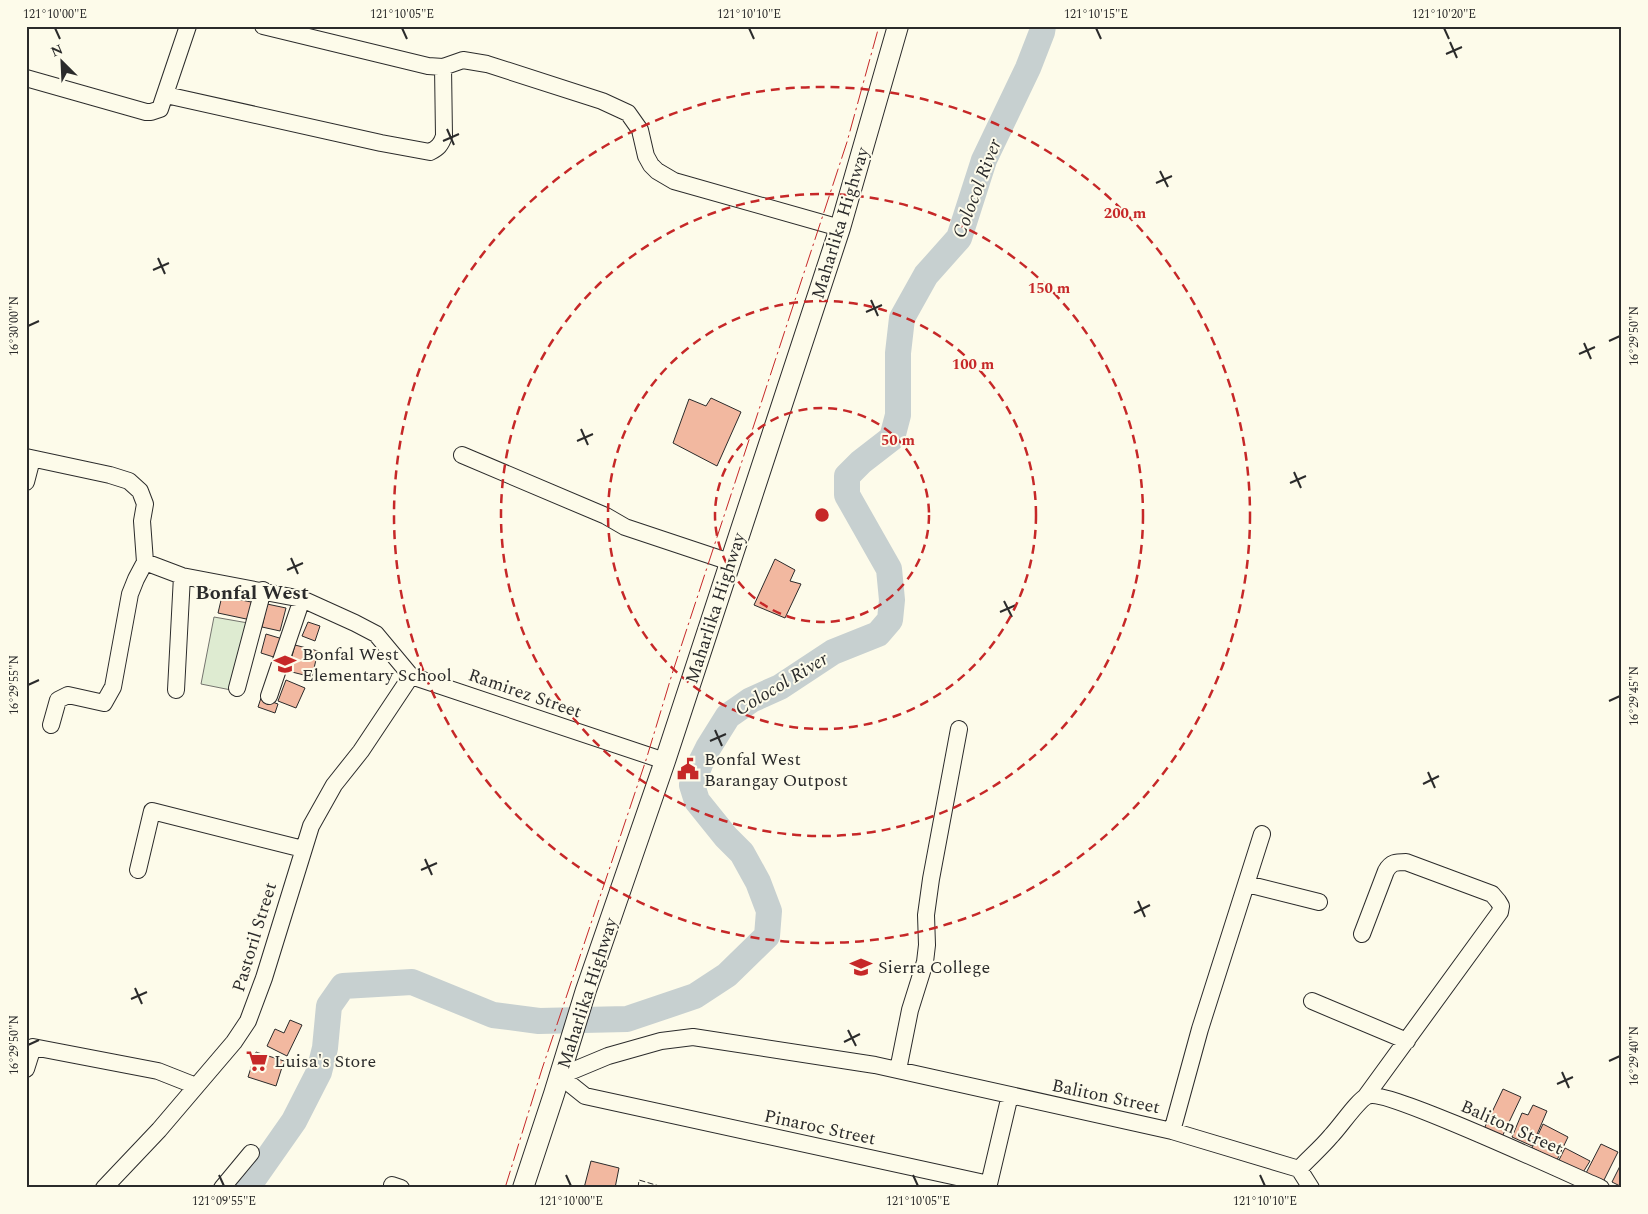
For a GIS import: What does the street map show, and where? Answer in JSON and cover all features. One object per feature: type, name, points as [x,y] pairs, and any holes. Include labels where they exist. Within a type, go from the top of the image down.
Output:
[{"type":"main road","name":"Maharlika Highway","points":[[522,1188],[560,1076],[586,990],[665,761],[840,228],[898,26]]},
{"type":"street","points":[[26,78],[151,112],[160,109],[188,26]]},
{"type":"street","points":[[263,26],[428,66],[443,67],[463,60],[487,64],[602,101],[628,113],[640,130],[646,156],[651,165],[674,181],[840,228]]},
{"type":"street","points":[[166,95],[381,143],[430,152],[442,144],[444,136],[443,67]]},
{"type":"street","points":[[462,455],[606,516],[625,526],[730,562]]},
{"type":"street","points":[[26,482],[29,458],[110,475],[129,481],[140,491],[145,504],[142,521],[145,562],[130,594],[113,686],[104,703],[68,695],[58,700],[51,726]]},
{"type":"street","points":[[145,562],[182,576],[302,599],[376,634],[410,676]]},
{"type":"street","points":[[176,690],[182,576]]},
{"type":"street","points":[[236,688],[263,590]]},
{"type":"street","points":[[269,696],[302,599]]},
{"type":"street","name":"Ramirez Street","points":[[410,676],[665,761]]},
{"type":"street","name":"Pastoril Street","points":[[104,1188],[159,1130],[234,1042],[248,1021],[264,978],[311,826],[334,785],[361,751],[410,676]]},
{"type":"street","points":[[898,1070],[910,1010],[925,962],[926,916],[931,879],[959,729]]},
{"type":"street","points":[[138,870],[152,810],[303,849]]},
{"type":"street","points":[[1172,1131],[1200,1029],[1262,834]]},
{"type":"street","points":[[1311,1188],[1299,1168],[1331,1137],[1366,1096],[1500,912],[1501,906],[1492,894],[1406,862],[1394,862],[1390,864],[1386,871],[1362,934]]},
{"type":"street","points":[[1247,884],[1319,902]]},
{"type":"street","points":[[1312,1001],[1406,1041]]},
{"type":"street","name":"Baliton Street","points":[[560,1076],[608,1056],[661,1041],[693,1037],[875,1065],[1172,1131],[1299,1168]]},
{"type":"street","points":[[26,1069],[33,1047],[158,1071],[196,1086]]},
{"type":"street","name":"Pinaroc Street","points":[[560,1076],[585,1096],[989,1186],[1010,1095]]},
{"type":"street","name":"Baliton Street","points":[[1366,1096],[1383,1097],[1438,1116],[1600,1188]]},
{"type":"street","points":[[222,1188],[251,1154]]},
{"type":"green space","points":[[214,617],[248,623],[236,691],[201,684]]},
{"type":"building","points":[[711,398],[741,412],[717,466],[673,443],[689,399],[706,406]]},
{"type":"building","points":[[775,559],[795,570],[790,581],[801,584],[785,618],[754,605]]},
{"type":"building","points":[[222,596],[256,603],[251,620],[218,613]]},
{"type":"building","points":[[267,604],[286,608],[280,631],[262,627]]},
{"type":"building","points":[[308,622],[320,626],[315,641],[302,636]]},
{"type":"building","points":[[266,634],[286,640],[280,659],[261,653]]},
{"type":"building","points":[[295,645],[318,651],[312,677],[288,671]]},
{"type":"building","points":[[286,680],[305,688],[296,708],[278,701]]},
{"type":"building","points":[[261,698],[278,704],[275,713],[258,707]]},
{"type":"building","points":[[290,1020],[302,1025],[287,1056],[267,1046],[275,1029],[284,1033]]},
{"type":"building","points":[[256,1052],[284,1061],[276,1086],[248,1077]]},
{"type":"building","points":[[1503,1089],[1521,1097],[1501,1139],[1483,1131]]},
{"type":"building","points":[[1533,1105],[1547,1111],[1532,1146],[1512,1137],[1522,1113],[1528,1115]]},
{"type":"building","points":[[1543,1124],[1568,1137],[1557,1160],[1532,1148]]},
{"type":"building","points":[[1601,1144],[1618,1152],[1602,1184],[1585,1175]]},
{"type":"building","points":[[1565,1148],[1590,1161],[1582,1174],[1558,1162]]},
{"type":"building","points":[[591,1161],[619,1168],[615,1188],[584,1188]]},
{"type":"building","points":[[1622,1162],[1622,1187],[1612,1182]]},
{"type":"waterway","name":"Colocol River","points":[[247,1188],[294,1121],[319,1072],[325,1048],[329,1006],[343,986],[412,982],[493,1015],[539,1021],[627,1019],[695,996],[727,975],[767,936],[769,911],[758,882],[742,853],[726,837],[697,801],[692,785],[708,748],[728,716],[751,700],[780,687],[833,652],[878,634],[890,620],[892,600],[889,569],[847,495],[847,476],[861,462],[892,438],[898,415],[898,353],[902,318],[926,275],[959,238],[984,160],[1028,68],[1043,26]]},
{"type":"fence","points":[[638,1188],[639,1180],[666,1188]]},
{"type":"power","points":[[505,1188],[542,1069],[646,760],[673,671],[847,142],[879,26]]},
{"type":"place","name":"Bonfal West Elementary School","points":[[285,664]]},
{"type":"place","name":"Bonfal West Barangay Outpost","points":[[688,769]]},
{"type":"place","name":"Sierra College","points":[[861,967]]},
{"type":"place","name":"Luisa's Store","points":[[257,1061]]},
{"type":"district","name":"Bonfal West","points":[[252,592]]}]
